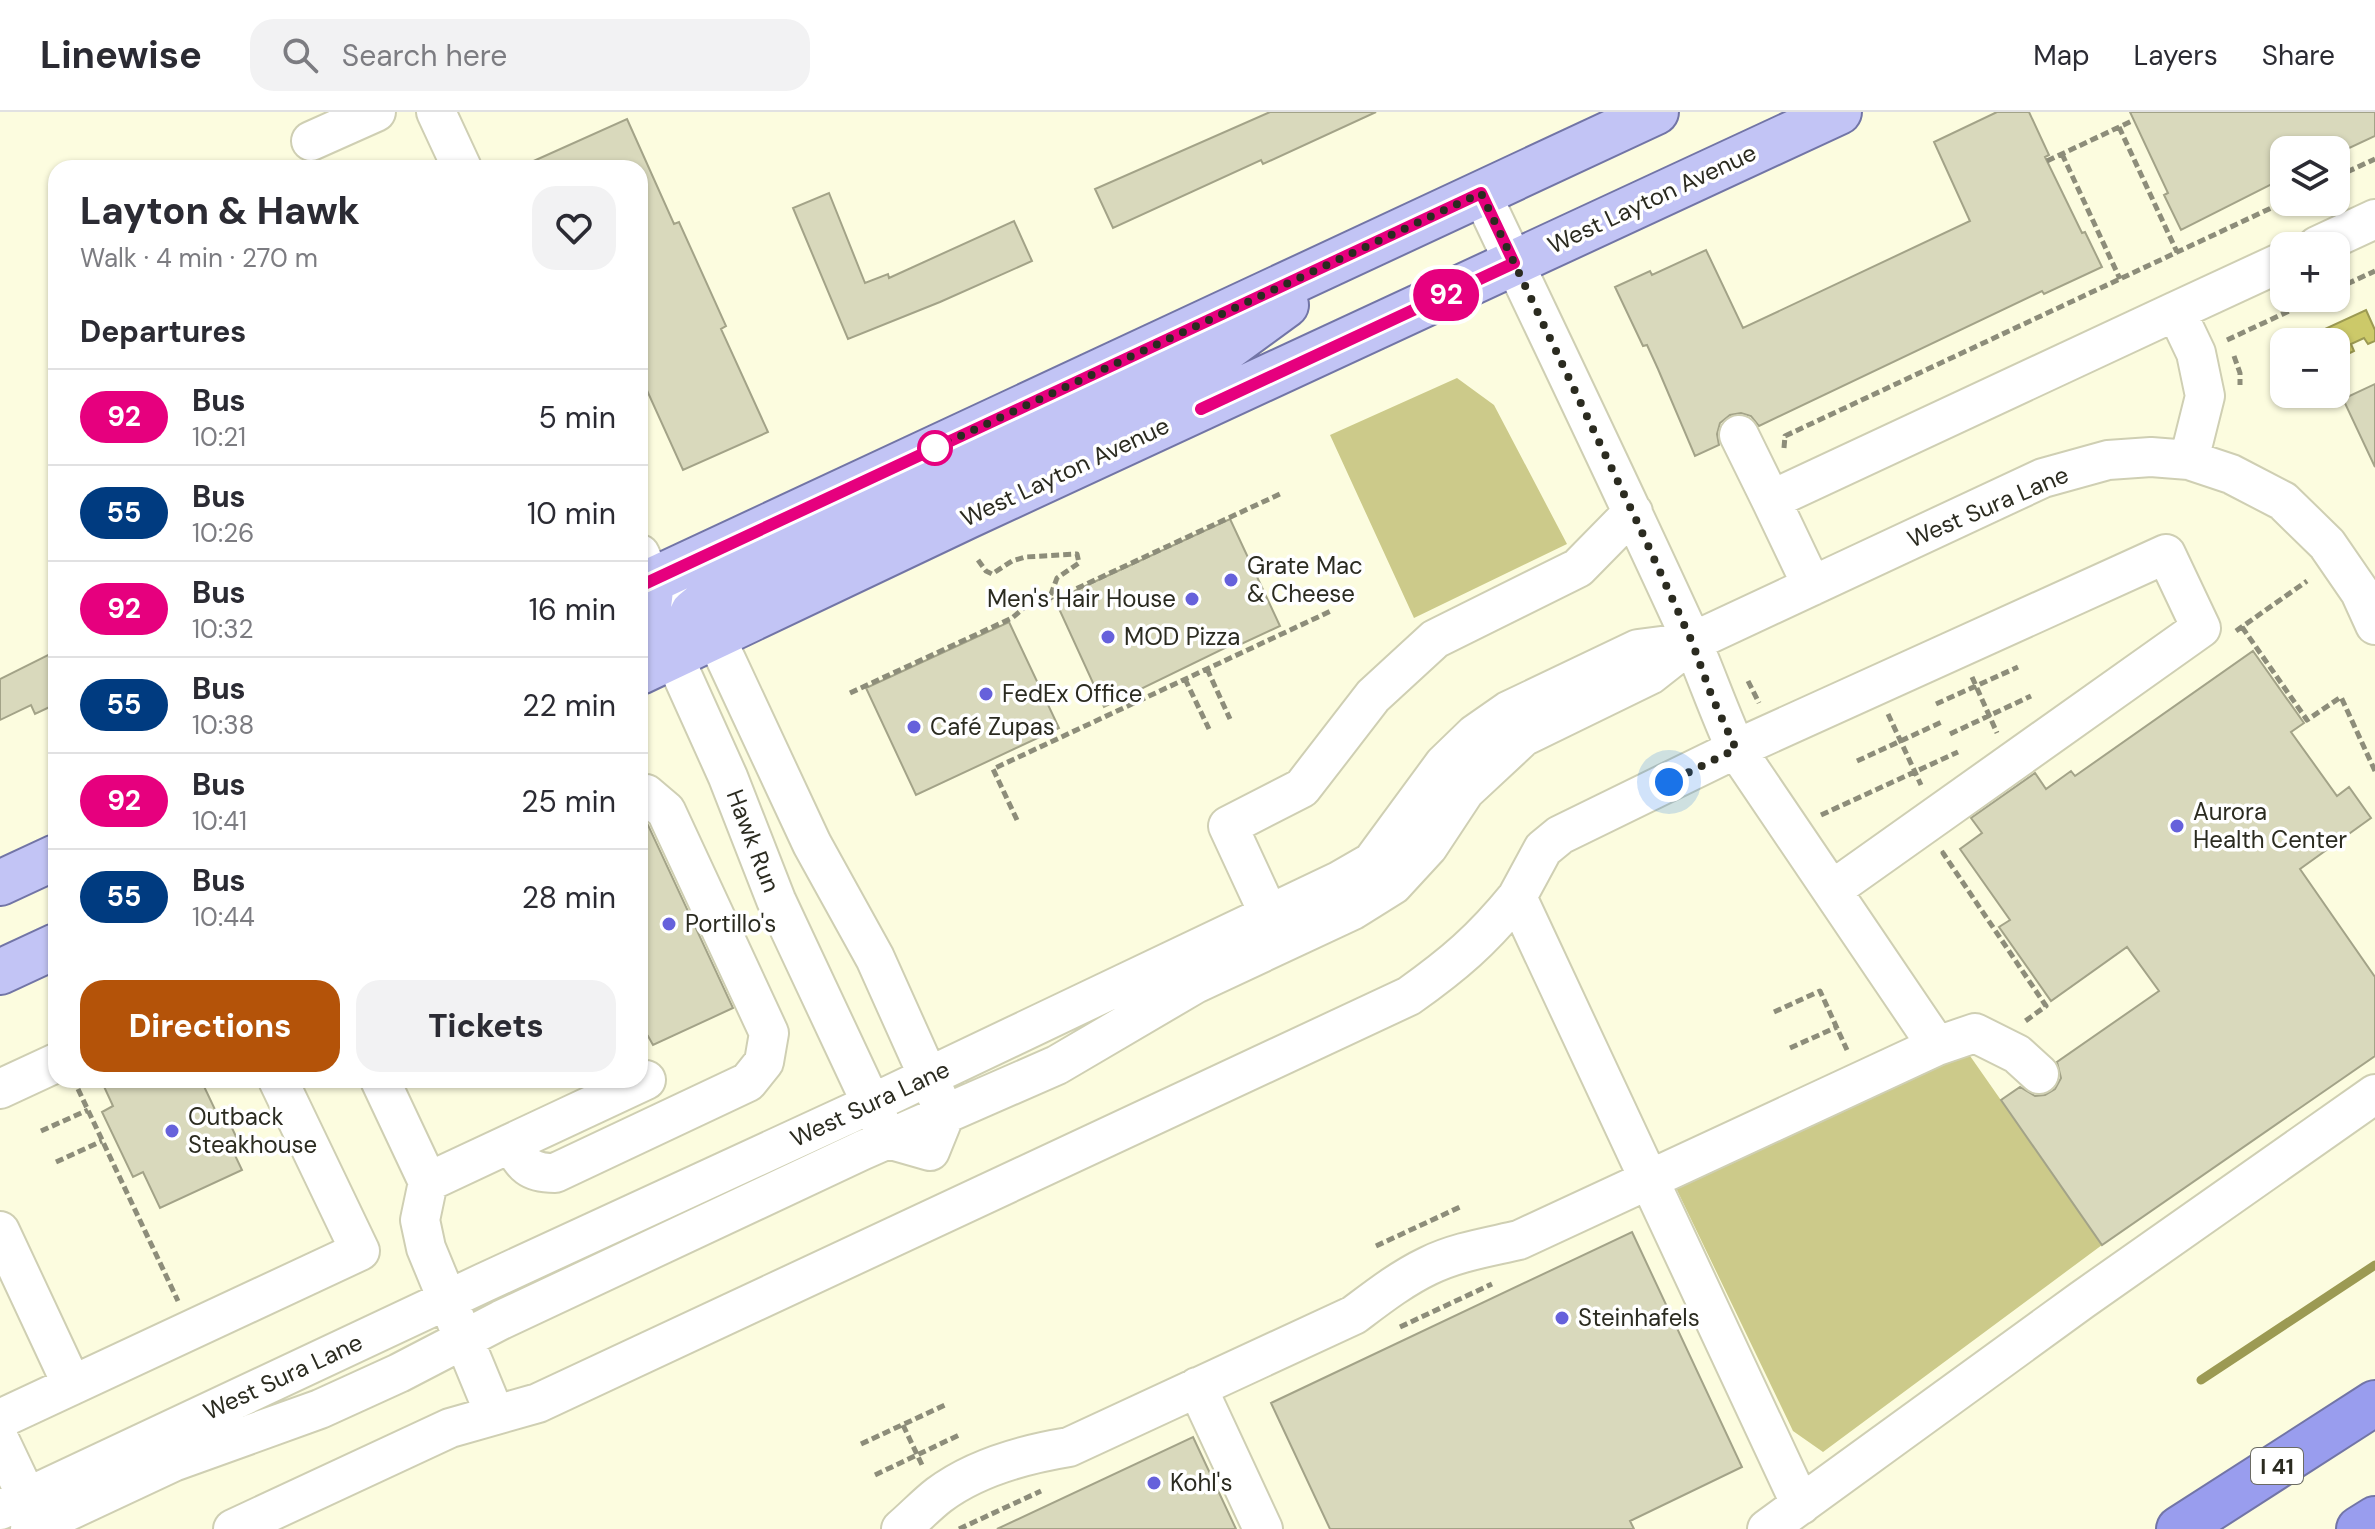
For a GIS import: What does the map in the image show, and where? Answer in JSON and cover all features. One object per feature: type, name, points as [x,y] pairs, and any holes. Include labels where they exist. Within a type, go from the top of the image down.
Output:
[{"type":"highway","name":"I 41","points":[[2179,1529],[2375,1403]]},
{"type":"highway","points":[[2359,1529],[2375,1519]]},
{"type":"main road","points":[[648,572],[1656,112]]},
{"type":"main road","name":"West Layton Avenue","points":[[656,664],[704,624],[1514,263],[1839,112]]},
{"type":"main road","points":[[704,624],[715,594],[1208,362],[1370,244]]},
{"type":"main road","points":[[0,883],[48,861]]},
{"type":"main road","points":[[0,972],[48,950]]},
{"type":"street","points":[[311,141],[376,112]]},
{"type":"street","points":[[436,112],[458,160]]},
{"type":"street","points":[[1481,193],[1633,512],[1736,749],[1937,1046]]},
{"type":"street","points":[[2347,232],[2375,219]]},
{"type":"street","points":[[1771,500],[2270,267]]},
{"type":"street","points":[[2176,311],[2196,353],[2205,396],[2189,460]]},
{"type":"street","points":[[1739,435],[1812,586]]},
{"type":"street","name":"West Sura Lane","points":[[28,1518],[320,1409],[399,1373],[501,1320],[888,1139],[1057,1065],[1195,984],[1339,881],[1372,862],[1444,764],[1475,734],[1508,711],[1638,649],[1692,642],[2043,478],[2108,460],[2151,457],[2189,460],[2231,474],[2283,501],[2327,544],[2360,592],[2375,625]]},
{"type":"street","points":[[1275,928],[1228,826],[1302,788],[1373,696],[1435,639],[1578,568],[1633,512]]},
{"type":"street","points":[[233,1529],[450,1428],[538,1403],[1409,996],[1448,968],[1485,935],[1517,897],[1543,849],[1560,835],[1736,749],[2166,554],[2201,628],[1832,890]]},
{"type":"street","points":[[648,577],[704,624]]},
{"type":"street","name":"Hawk Run","points":[[648,604],[656,664],[728,777],[776,900],[888,1139]]},
{"type":"street","name":"Hawk Run","points":[[704,624],[812,844],[875,958],[945,1114]]},
{"type":"street","points":[[511,1143],[525,1166],[539,1173],[555,1173],[748,1082],[764,1062],[769,1033],[666,811],[648,796]]},
{"type":"street","points":[[1517,897],[1801,1505]]},
{"type":"street","name":"West Sura Lane","points":[[28,1518],[447,1299],[928,1076],[1275,928]]},
{"type":"street","points":[[901,1529],[940,1494],[977,1473],[1027,1456],[1069,1447],[1354,1315],[1394,1285],[1430,1265],[1458,1254],[1519,1240],[1937,1046],[1975,1033],[2017,1054],[2039,1074]]},
{"type":"street","points":[[0,1089],[48,1076]]},
{"type":"street","points":[[0,1419],[360,1251],[282,1088]]},
{"type":"street","points":[[384,1088],[428,1182],[420,1220],[426,1248],[495,1415]]},
{"type":"street","points":[[428,1182],[511,1143],[588,1092]]},
{"type":"street","points":[[1767,1529],[2082,1300],[2375,1094]]},
{"type":"street","points":[[945,1114],[930,1151],[954,1208]]},
{"type":"street","points":[[888,1139],[930,1151]]},
{"type":"street","points":[[0,1231],[72,1385]]},
{"type":"street","points":[[1197,1387],[1263,1529]]},
{"type":"street","points":[[0,1441],[28,1518]]},
{"type":"path","points":[[2047,161],[2134,120]]},
{"type":"path","points":[[2119,127],[2177,252]]},
{"type":"path","points":[[2062,154],[2120,279]]},
{"type":"path","points":[[2350,171],[2375,159]]},
{"type":"path","points":[[1783,458],[1785,436],[2270,209]]},
{"type":"path","points":[[2350,283],[2375,271]]},
{"type":"path","points":[[2240,388],[2240,373],[2227,340],[2287,312]]},
{"type":"path","points":[[850,693],[1012,618],[1026,604],[1052,600],[1280,494]]},
{"type":"path","points":[[978,560],[992,574],[1025,557],[1077,554],[1079,563],[1057,578],[1050,597],[1052,600]]},
{"type":"path","points":[[2230,635],[2307,581]]},
{"type":"path","points":[[1017,820],[993,769],[1333,610]]},
{"type":"path","points":[[2242,627],[2307,720],[2341,697],[2375,771]]},
{"type":"path","points":[[1936,704],[2018,667]]},
{"type":"path","points":[[1207,669],[1230,719]]},
{"type":"path","points":[[1185,679],[1209,729]]},
{"type":"path","points":[[1748,681],[1765,714]]},
{"type":"path","points":[[1950,734],[2031,696]]},
{"type":"path","points":[[1888,713],[1925,793],[1959,842],[1943,853],[2046,1006],[2015,1028]]},
{"type":"path","points":[[1857,761],[1944,721]]},
{"type":"path","points":[[1829,811],[1958,752]]},
{"type":"path","points":[[1774,1012],[1820,991],[1861,1080]]},
{"type":"path","points":[[1790,1048],[1837,1027]]},
{"type":"path","points":[[75,1088],[144,1231]]},
{"type":"path","points":[[41,1131],[88,1110]]},
{"type":"path","points":[[56,1162],[102,1141]]},
{"type":"path","points":[[1376,1246],[1460,1207]]},
{"type":"path","points":[[861,1444],[945,1405]]},
{"type":"path","points":[[903,1425],[927,1475]]},
{"type":"path","points":[[875,1475],[959,1435]]},
{"type":"shaded area","points":[[2366,310],[2375,330],[2375,341],[2368,344],[2364,338],[2351,344],[2354,351],[2350,353],[2350,328],[2327,328]]},
{"type":"shaded area","points":[[1457,378],[1494,405],[1567,544],[1414,618],[1330,435]]},
{"type":"shaded area","points":[[1968,1053],[2102,1245],[1823,1452],[1793,1431],[1676,1188],[1919,1070]]},
{"type":"building","points":[[1270,112],[1376,112],[1263,164],[1261,160],[1113,228],[1095,189]]},
{"type":"building","points":[[1997,112],[2029,112],[2049,155],[2045,157],[2102,267],[2044,294],[2042,291],[1759,426],[1751,416],[1741,413],[1730,415],[1720,423],[1717,434],[1719,445],[1695,456],[1647,345],[1643,346],[1615,287],[1650,271],[1652,275],[1706,250],[1743,328],[1970,221],[1934,142]]},
{"type":"building","points":[[2130,112],[2375,112],[2375,136],[2350,148],[2350,136],[2270,136],[2270,185],[2181,230],[2164,195],[2168,193]]},
{"type":"building","points":[[627,119],[645,160],[536,160]]},
{"type":"building","points":[[648,166],[674,224],[679,222],[726,326],[721,329],[768,432],[683,470],[648,393]]},
{"type":"building","points":[[829,193],[865,283],[888,274],[889,278],[1014,221],[1032,261],[848,339],[793,208]]},
{"type":"building","points":[[2375,384],[2375,467],[2347,408],[2350,408],[2350,396]]},
{"type":"building","points":[[1230,519],[1280,626],[1237,646],[1235,643],[1104,707],[1055,600]]},
{"type":"building","points":[[1009,622],[1059,728],[916,795],[866,688]]},
{"type":"building","points":[[2253,651],[2304,723],[2291,732],[2337,796],[2349,787],[2371,818],[2300,869],[2375,977],[2375,1056],[2102,1245],[2001,1100],[2020,1087],[2035,1096],[2055,1089],[2061,1078],[2057,1062],[2159,991],[2127,947],[2051,1001],[1999,927],[2010,920],[1960,849],[1982,833],[1971,818],[2035,773],[2046,789],[2071,771],[2075,776]]},
{"type":"building","points":[[48,655],[48,708],[35,714],[31,705],[0,720],[0,679]]},
{"type":"building","name":"Portillo's","points":[[648,825],[733,1008],[653,1045],[648,1036]]},
{"type":"building","name":"Outback Steakhouse","points":[[105,1088],[205,1088],[218,1116],[225,1113],[240,1145],[232,1149],[242,1170],[160,1208],[143,1172],[133,1177],[102,1112],[113,1106]]},
{"type":"building","name":"Steinhafels","points":[[1632,1232],[1742,1467],[1630,1521],[1634,1529],[1330,1529],[1271,1403]]},
{"type":"building","name":"Kohl's","points":[[1193,1437],[1236,1529],[997,1529]]},
{"type":"waterway","points":[[2201,1380],[2375,1265]]},
{"type":"bus line","name":"92","points":[[648,582],[1481,193],[1514,263],[1201,409]]},
{"type":"place","name":"Grate Mac & Cheese","points":[[1231,580]]},
{"type":"place","name":"Men's Hair House","points":[[1192,599]]},
{"type":"place","name":"MOD Pizza","points":[[1108,637]]},
{"type":"place","name":"FedEx Office","points":[[986,694]]},
{"type":"place","name":"Café Zupas","points":[[914,727]]},
{"type":"place","name":"Aurora Health Center","points":[[2177,826]]},
{"type":"place","name":"Portillo's","points":[[669,924]]},
{"type":"place","name":"Outback Steakhouse","points":[[172,1131]]},
{"type":"place","name":"Steinhafels","points":[[1562,1318]]},
{"type":"place","name":"Kohl's","points":[[1154,1483]]},
{"type":"route","points":[[935,448],[1481,193],[1640,528],[1736,749],[1669,782]]}]
